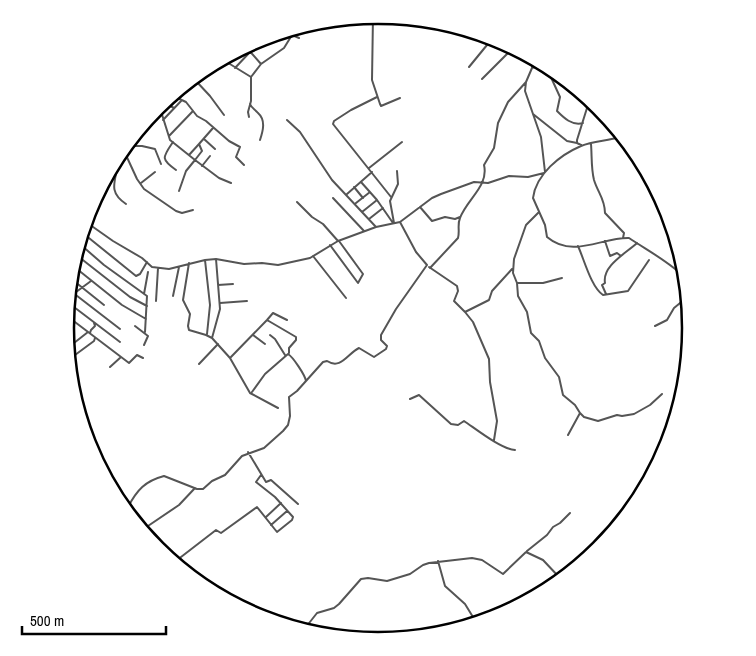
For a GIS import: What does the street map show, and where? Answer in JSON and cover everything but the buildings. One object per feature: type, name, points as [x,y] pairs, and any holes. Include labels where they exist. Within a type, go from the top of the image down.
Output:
[{"type":"street","points":[[373,24],[372,80],[377,97],[381,106],[400,98]]},
{"type":"street","points":[[294,36],[299,38]]},
{"type":"street","points":[[249,117],[251,77],[261,64],[284,48],[291,37]]},
{"type":"street","points":[[469,67],[487,44]]},
{"type":"street","points":[[250,52],[261,64]]},
{"type":"street","points":[[236,68],[250,52]]},
{"type":"street","points":[[482,79],[507,53]]},
{"type":"street","points":[[229,63],[251,77]]},
{"type":"street","points":[[130,503],[136,491],[159,477],[166,477],[195,488],[203,489],[212,481],[225,475],[248,452],[264,448],[286,428],[291,410],[288,401],[289,397],[325,361],[332,365],[337,364],[359,348],[374,357],[386,348],[387,346],[381,340],[381,335],[396,309],[429,266],[458,238],[460,218],[483,182],[484,165],[494,148],[498,123],[508,102],[526,82],[532,68]]},
{"type":"street","points":[[551,78],[560,97],[557,111],[574,124],[582,123]]},
{"type":"street","points":[[526,82],[526,94],[542,144],[544,172]]},
{"type":"street","points":[[198,83],[224,116]]},
{"type":"street","points":[[377,97],[351,110],[334,121],[333,124],[391,197]]},
{"type":"street","points":[[178,98],[189,105],[197,116],[214,127],[229,141],[240,147],[236,157],[244,165]]},
{"type":"street","points":[[163,120],[182,100]]},
{"type":"street","points":[[250,104],[263,121],[264,127],[260,140]]},
{"type":"street","points":[[170,106],[174,108]]},
{"type":"street","points":[[577,143],[588,108]]},
{"type":"street","points":[[169,137],[193,111]]},
{"type":"street","points":[[162,114],[169,137],[173,142],[219,178],[232,183]]},
{"type":"street","points":[[533,114],[567,141],[583,145]]},
{"type":"street","points":[[287,120],[300,132],[328,174],[376,227]]},
{"type":"street","points":[[189,155],[214,127]]},
{"type":"street","points":[[615,138],[583,145],[555,162],[544,172],[534,194],[534,203],[545,225],[546,233],[550,239],[560,245],[592,246],[630,238],[662,258],[676,270]]},
{"type":"street","points":[[204,139],[215,149]]},
{"type":"street","points":[[173,142],[166,151],[164,158],[176,170]]},
{"type":"street","points":[[369,168],[402,142]]},
{"type":"street","points":[[179,191],[186,171],[202,151],[199,144]]},
{"type":"street","points":[[591,144],[592,170],[605,203],[605,214],[624,232],[624,238]]},
{"type":"street","points":[[135,146],[155,149],[161,164]]},
{"type":"street","points":[[202,166],[210,156]]},
{"type":"street","points":[[127,157],[144,189],[171,209],[182,212],[193,210]]},
{"type":"street","points":[[140,183],[143,183],[155,172]]},
{"type":"street","points":[[346,194],[372,172]]},
{"type":"street","points":[[394,223],[390,208],[391,197],[398,184],[397,172]]},
{"type":"street","points":[[92,226],[152,267],[169,269],[188,263],[216,259],[244,264],[262,263],[276,265],[313,256],[338,241],[376,227],[400,222],[441,194],[474,182],[488,183],[509,176],[528,177],[544,172]]},
{"type":"street","points":[[115,176],[114,194],[126,204]]},
{"type":"street","points":[[361,182],[394,223]]},
{"type":"street","points":[[354,187],[363,198]]},
{"type":"street","points":[[355,203],[370,192]]},
{"type":"street","points":[[333,198],[364,231]]},
{"type":"street","points":[[362,212],[377,200]]},
{"type":"street","points":[[297,202],[323,224],[363,274],[358,283],[330,245]]},
{"type":"street","points":[[420,207],[432,221],[444,217],[460,218]]},
{"type":"street","points":[[368,219],[383,208]]},
{"type":"street","points":[[465,312],[489,300],[492,291],[512,269],[526,225],[538,212]]},
{"type":"street","points":[[400,222],[416,252],[429,266],[457,286],[458,289],[454,301],[473,322],[489,359],[490,382],[497,421],[494,440]]},
{"type":"street","points":[[88,237],[136,276],[140,274],[147,262]]},
{"type":"street","points":[[606,242],[610,256],[617,253],[622,257]]},
{"type":"street","points":[[606,294],[602,285],[605,283],[605,276],[609,266],[637,243]]},
{"type":"street","points":[[578,246],[601,294],[628,291],[649,260]]},
{"type":"street","points":[[85,247],[104,265],[148,297],[144,332]]},
{"type":"street","points":[[313,256],[346,298]]},
{"type":"street","points":[[82,259],[130,297],[146,306]]},
{"type":"street","points":[[212,338],[216,328],[220,303],[216,259]]},
{"type":"street","points":[[205,260],[210,305],[206,335]]},
{"type":"street","points":[[188,263],[183,300],[190,314],[188,328],[191,332],[212,338],[230,358],[251,393],[278,408]]},
{"type":"street","points":[[172,296],[179,266]]},
{"type":"street","points":[[156,301],[158,268]]},
{"type":"street","points":[[512,269],[517,282],[518,296],[527,312],[531,334],[540,342],[545,358],[559,377],[563,395],[575,404],[584,417],[598,421],[617,415],[634,414],[656,401],[662,394]]},
{"type":"street","points":[[80,271],[122,305],[146,319]]},
{"type":"street","points":[[144,294],[148,272]]},
{"type":"street","points":[[517,282],[543,283],[547,280],[562,278]]},
{"type":"street","points":[[76,292],[91,281]]},
{"type":"street","points":[[77,284],[104,305]]},
{"type":"street","points":[[218,285],[233,284]]},
{"type":"street","points":[[75,296],[120,329]]},
{"type":"street","points":[[220,303],[247,301]]},
{"type":"street","points":[[654,326],[667,320],[674,308],[681,302]]},
{"type":"street","points":[[74,307],[120,342]]},
{"type":"street","points":[[230,358],[274,312],[286,320]]},
{"type":"street","points":[[267,320],[296,337],[289,354],[306,377],[306,381]]},
{"type":"street","points":[[74,321],[130,363],[137,355],[143,358]]},
{"type":"street","points":[[74,343],[89,333],[95,326],[94,323]]},
{"type":"street","points":[[135,326],[148,336],[144,345]]},
{"type":"street","points":[[253,335],[265,344]]},
{"type":"street","points":[[270,335],[275,339],[285,355]]},
{"type":"street","points":[[75,355],[92,343],[95,338]]},
{"type":"street","points":[[199,364],[218,344]]},
{"type":"street","points":[[251,393],[265,374],[285,355],[289,354]]},
{"type":"street","points":[[110,367],[121,358]]},
{"type":"street","points":[[410,399],[419,395],[451,424],[458,425],[464,421],[494,440],[515,450]]},
{"type":"street","points":[[568,435],[580,413]]},
{"type":"street","points":[[248,452],[260,475],[266,482],[271,480],[298,504]]},
{"type":"street","points":[[181,557],[215,531],[220,533],[257,507],[278,532],[293,518],[280,503],[256,482],[260,475]]},
{"type":"street","points":[[147,527],[174,508],[195,488]]},
{"type":"street","points":[[265,517],[280,503]]},
{"type":"street","points":[[271,525],[287,511]]},
{"type":"street","points":[[308,624],[317,613],[334,608],[339,604],[361,579],[368,578],[387,581],[410,574],[423,565],[438,561],[478,558],[503,574],[570,513]]},
{"type":"street","points":[[526,552],[543,560],[557,574]]},
{"type":"street","points":[[438,561],[445,586],[465,604],[473,617]]}]
